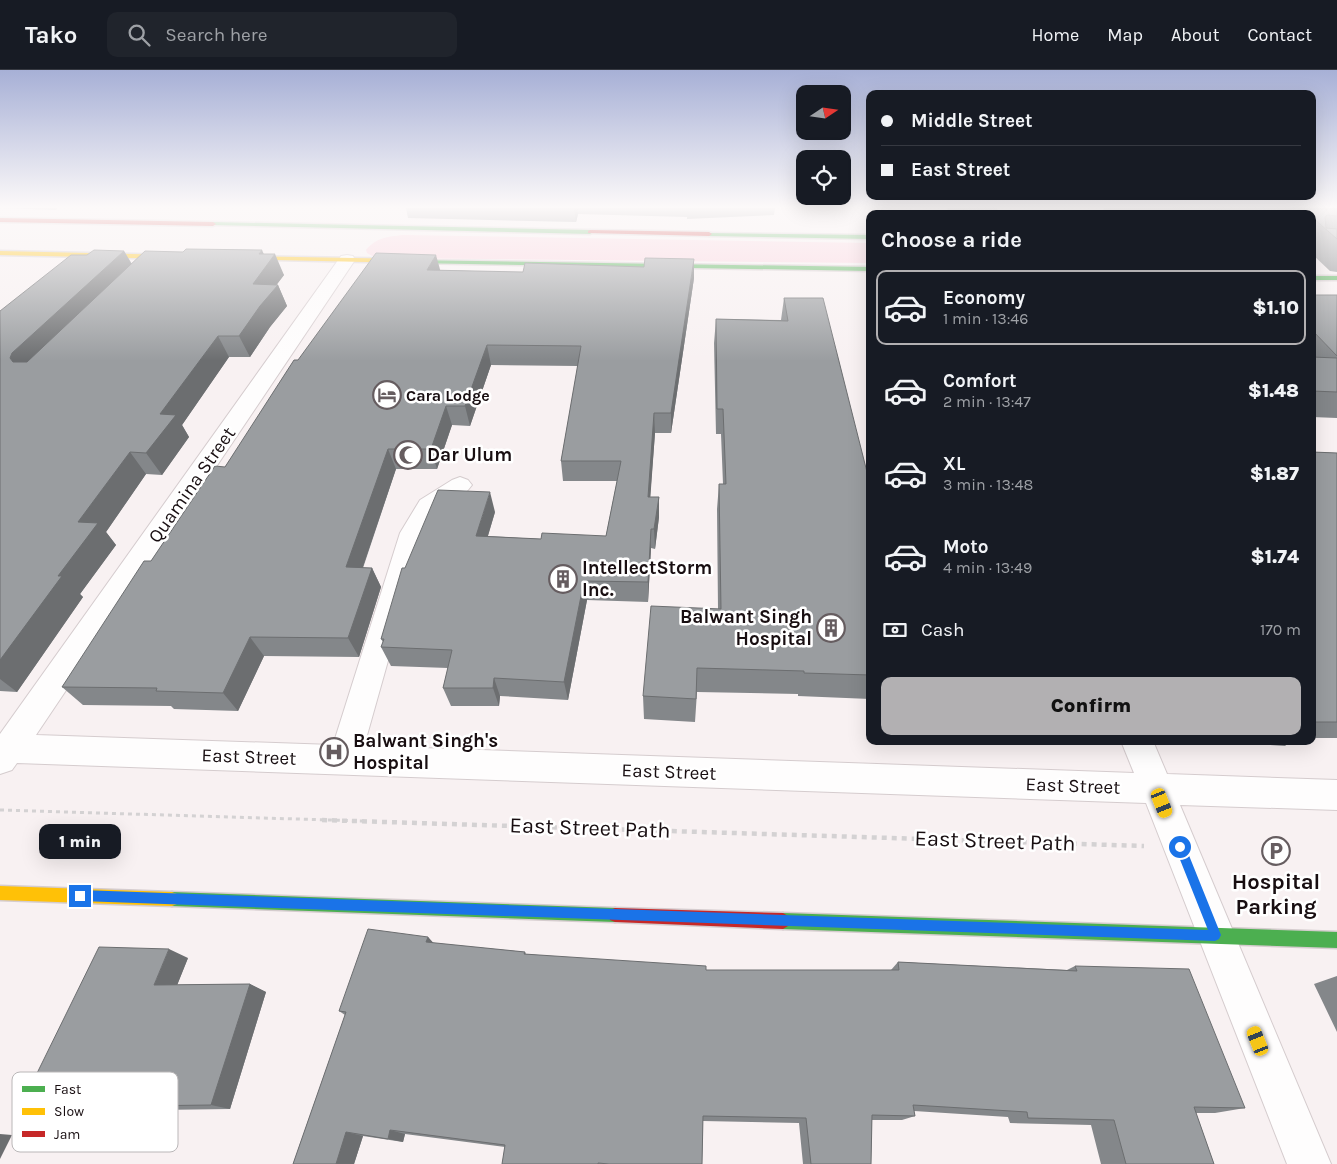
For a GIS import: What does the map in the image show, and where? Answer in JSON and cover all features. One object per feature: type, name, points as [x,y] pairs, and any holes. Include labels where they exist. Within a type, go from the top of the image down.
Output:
[{"type":"street","name":"Quamina Street","points":[[3,753],[348,259]]},
{"type":"street","points":[[463,259],[866,270]]},
{"type":"street","points":[[1316,278],[1337,278]]},
{"type":"street","points":[[344,760],[412,533],[429,506],[460,486]]},
{"type":"street","points":[[1138,745],[1309,1164]]},
{"type":"street","name":"East Street","points":[[3,753],[344,760],[1337,795]]},
{"type":"street","points":[[0,893],[1337,940]]},
{"type":"path","name":"East Street Path","points":[[0,810],[1180,847]]},
{"type":"shaded area","points":[[486,259],[866,259],[866,263]]},
{"type":"building","points":[[66,259],[115,259],[12,353],[10,358],[13,362],[27,362],[136,259],[271,259],[253,284],[278,285],[260,306],[239,336],[218,336],[160,414],[176,415],[146,453],[130,452],[78,522],[98,523],[58,576],[62,576],[0,660],[0,311]]},
{"type":"building","points":[[372,259],[434,259],[427,270],[523,272],[525,263],[644,267],[645,259],[694,259],[671,413],[654,413],[648,497],[659,497],[654,529],[651,529],[648,582],[584,581],[564,682],[494,678],[493,688],[443,688],[452,650],[381,647],[384,639],[381,639],[402,568],[405,568],[438,490],[490,492],[476,536],[541,539],[542,533],[606,536],[621,461],[561,461],[581,346],[487,345],[465,406],[446,406],[431,449],[388,449],[346,567],[372,568],[348,638],[250,637],[223,693],[156,691],[157,688],[62,687],[144,561],[151,561],[215,466],[225,467],[294,360],[298,360]]},
{"type":"building","points":[[1316,295],[1337,295],[1337,356],[1316,334]]},
{"type":"building","points":[[784,298],[823,298],[866,468],[866,675],[697,668],[696,699],[643,696],[651,606],[721,609],[719,484],[726,484],[723,409],[717,409],[716,319],[788,321]]},
{"type":"building","points":[[1316,357],[1337,358],[1337,392],[1316,391]]},
{"type":"building","points":[[1316,452],[1337,453],[1337,722],[1316,722]]},
{"type":"building","points":[[368,929],[428,937],[426,942],[525,952],[524,954],[706,966],[706,970],[899,970],[898,962],[1077,971],[1075,966],[1189,969],[1245,1108],[1194,1107],[1214,1164],[1126,1164],[1114,1120],[1028,1118],[1027,1112],[913,1105],[915,1116],[872,1115],[871,1164],[811,1164],[806,1118],[703,1116],[702,1164],[502,1164],[505,1145],[390,1130],[388,1139],[346,1132],[336,1164],[293,1164],[346,1012],[339,1011]]},
{"type":"building","points":[[99,947],[169,949],[154,985],[250,984],[211,1105],[178,1105],[178,1072],[38,1072]]},
{"type":"traffic: fast","points":[[411,261],[866,269]]},
{"type":"traffic: fast","points":[[1316,278],[1337,278]]},
{"type":"traffic: fast","points":[[172,899],[615,915]]},
{"type":"traffic: fast","points":[[783,921],[1337,940]]},
{"type":"traffic: slow","points":[[299,259],[411,261]]},
{"type":"traffic: slow","points":[[0,893],[172,899]]},
{"type":"traffic: jam","points":[[615,915],[783,921]]},
{"type":"place","name":"Cara Lodge","points":[[387,395]]},
{"type":"place","name":"Dar Ulum","points":[[408,455]]},
{"type":"place","name":"IntellectStorm Inc.","points":[[563,579]]},
{"type":"place","name":"Balwant Singh Hospital","points":[[831,628]]},
{"type":"place","name":"Balwant Singh's Hospital","points":[[334,752]]},
{"type":"place","name":"Hospital Parking","points":[[1276,851]]},
{"type":"route","points":[[80,896],[1215,935],[1180,847]]}]
